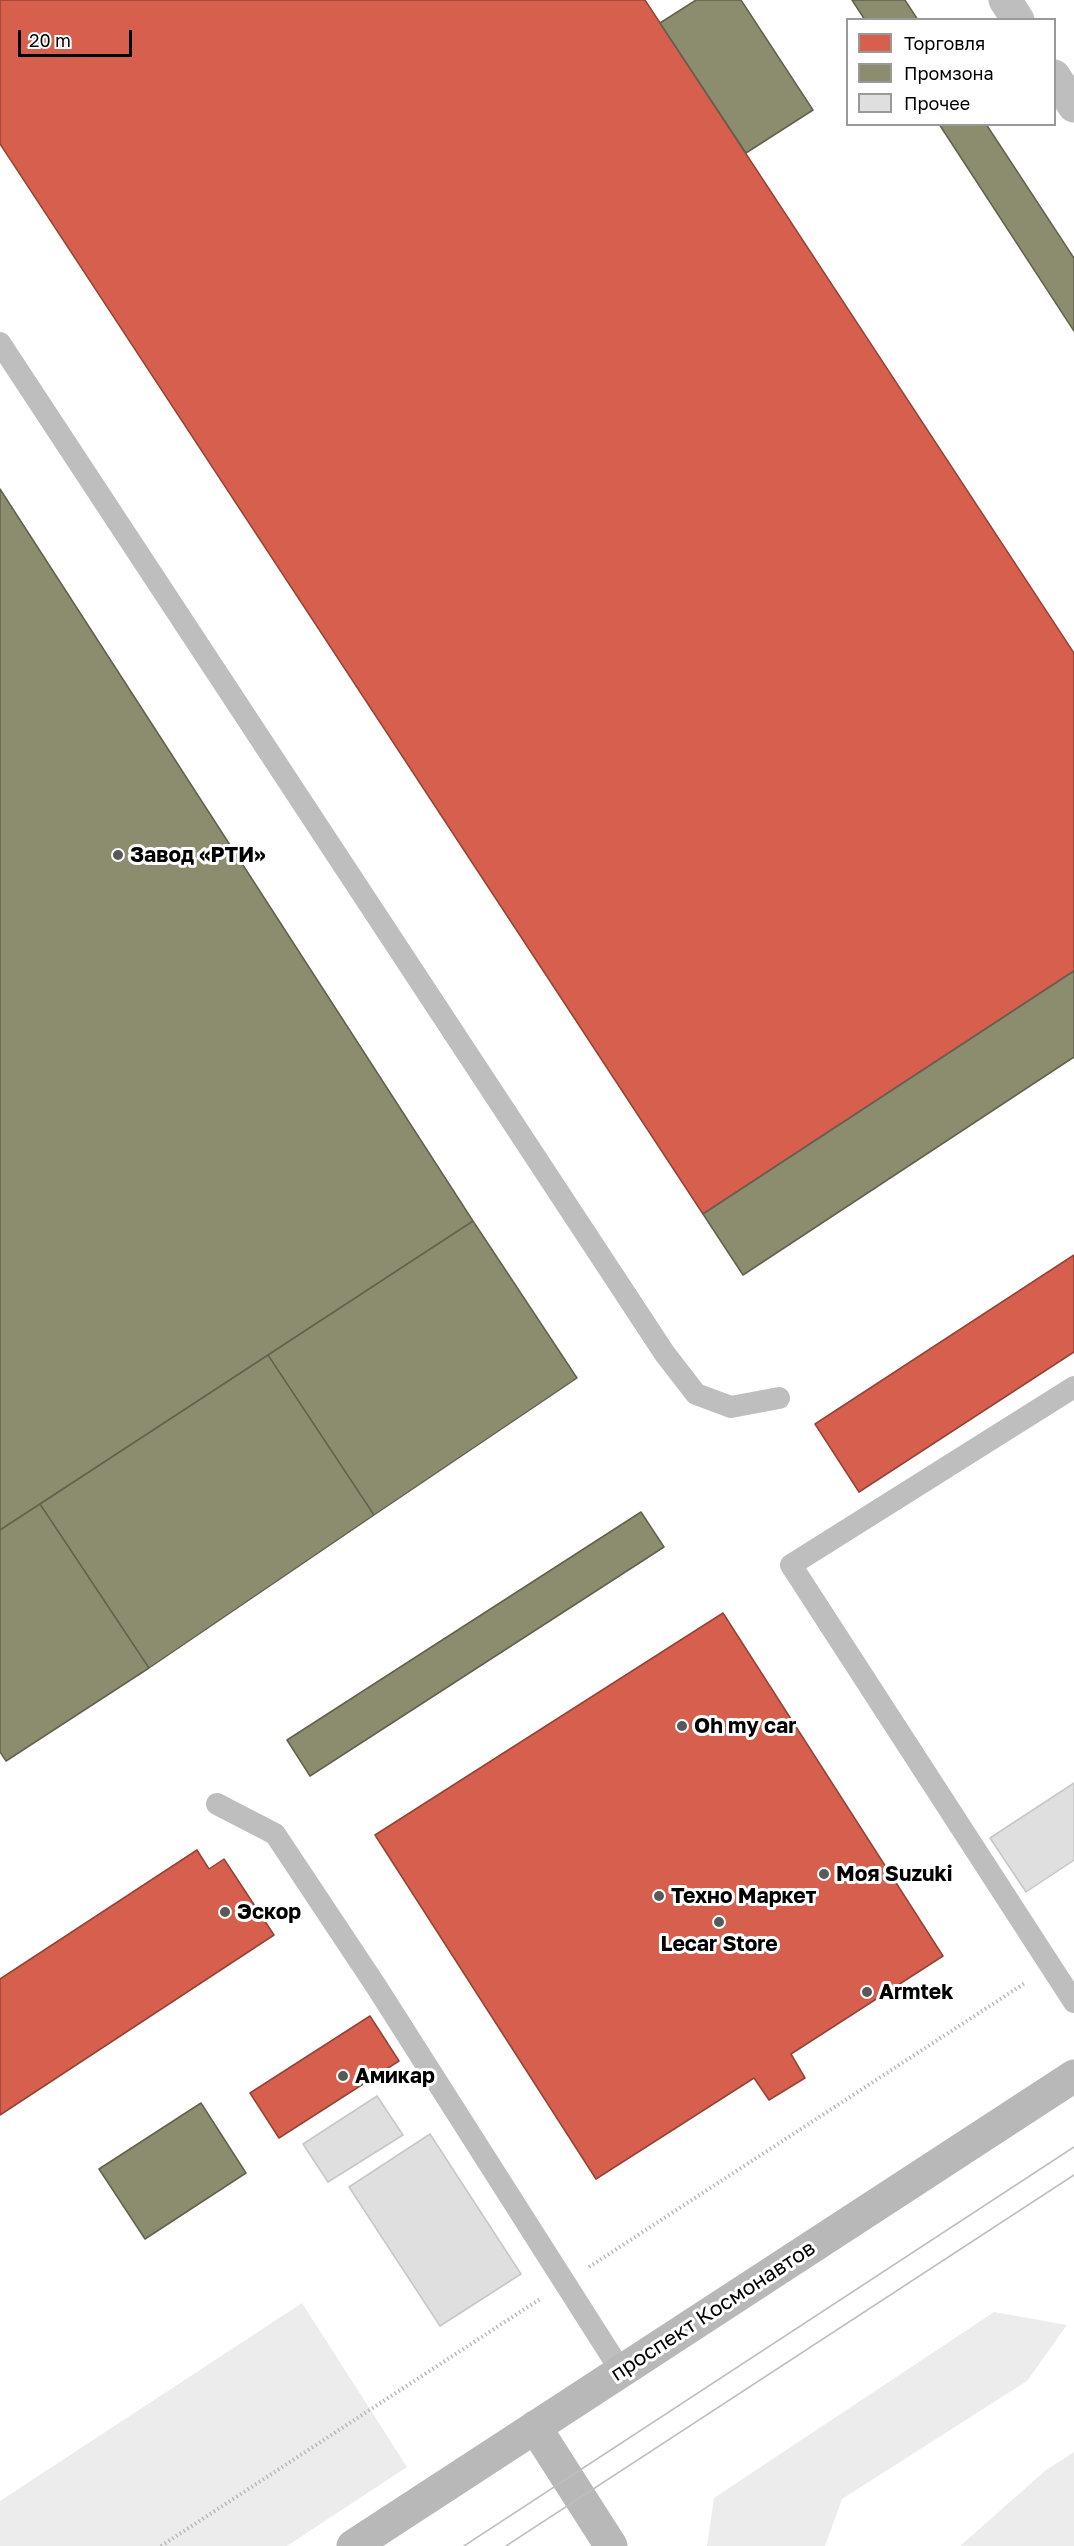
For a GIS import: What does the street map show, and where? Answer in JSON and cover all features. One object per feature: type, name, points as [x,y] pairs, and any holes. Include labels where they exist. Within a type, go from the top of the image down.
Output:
[{"type":"main road","name":"проспект Космонавтов","points":[[353,2546],[1074,2076]]},
{"type":"main road","points":[[535,2427],[611,2546]]},
{"type":"street","points":[[1005,0],[1017,18]]},
{"type":"street","points":[[1056,79],[1074,106]]},
{"type":"lane","points":[[0,343],[665,1354],[696,1394],[731,1407],[779,1398]]},
{"type":"lane","points":[[1074,1386],[791,1566],[1074,2002]]},
{"type":"lane","points":[[217,1804],[275,1834],[376,1986],[621,2371]]},
{"type":"path","points":[[161,2546],[1051,1967]]},
{"type":"shaded area","points":[[302,2303],[407,2467],[287,2546],[0,2546],[0,2501]]},
{"type":"shaded area","points":[[994,2312],[1067,2325],[1027,2381],[842,2499],[825,2546],[707,2546],[714,2498]]},
{"type":"shaded area","points":[[1074,2452],[1074,2546],[960,2546],[1046,2470]]},
{"type":"building: Торговля","points":[[0,0],[645,0],[1074,653],[1074,971],[703,1214],[0,144]]},
{"type":"building: Торговля","points":[[1074,1255],[1074,1352],[859,1492],[815,1424]]},
{"type":"building: Торговля","name":"Техно Маркет","points":[[723,1613],[943,1956],[791,2054],[805,2078],[769,2100],[754,2078],[596,2179],[375,1835]]},
{"type":"building: Торговля","points":[[197,1850],[209,1869],[224,1859],[274,1935],[0,2115],[0,1979]]},
{"type":"building: Торговля","points":[[370,2016],[399,2061],[279,2138],[250,2093]]},
{"type":"building: Промзона","points":[[696,0],[741,0],[813,110],[746,153],[660,23]]},
{"type":"building: Промзона","points":[[852,0],[905,0],[917,18],[864,18]]},
{"type":"building: Промзона","points":[[940,126],[987,126],[1074,258],[1074,331]]},
{"type":"building: Промзона","name":"Завод «РТИ»","points":[[0,489],[473,1221],[0,1530]]},
{"type":"building: Промзона","points":[[1074,971],[1074,1057],[743,1275],[703,1214]]},
{"type":"building: Промзона","points":[[473,1221],[577,1378],[374,1515],[268,1355]]},
{"type":"building: Промзона","points":[[268,1355],[374,1515],[149,1668],[40,1504]]},
{"type":"building: Промзона","points":[[40,1504],[149,1668],[6,1761],[0,1752],[0,1530]]},
{"type":"building: Промзона","points":[[641,1512],[664,1547],[310,1776],[287,1740]]},
{"type":"building: Промзона","points":[[201,2103],[246,2173],[145,2239],[99,2169]]},
{"type":"building: Прочее","points":[[1074,1783],[1074,1860],[1026,1892],[990,1838]]},
{"type":"building: Прочее","points":[[377,2096],[403,2135],[328,2182],[303,2144]]},
{"type":"building: Прочее","points":[[430,2134],[521,2274],[440,2326],[349,2187]]},
{"type":"tram line","points":[[464,2546],[1074,2147]]},
{"type":"tram line","points":[[506,2546],[1074,2175]]},
{"type":"place","name":"Завод «РТИ»","points":[[118,855]]},
{"type":"place","name":"Oh my car","points":[[682,1726]]},
{"type":"place","name":"Моя Suzuki","points":[[824,1874]]},
{"type":"place","name":"Техно Маркет","points":[[659,1896]]},
{"type":"place","name":"Эскор","points":[[225,1912]]},
{"type":"place","name":"Lecar Store","points":[[719,1922]]},
{"type":"place","name":"Armtek","points":[[867,1992]]},
{"type":"place","name":"Амикар","points":[[343,2076]]}]
